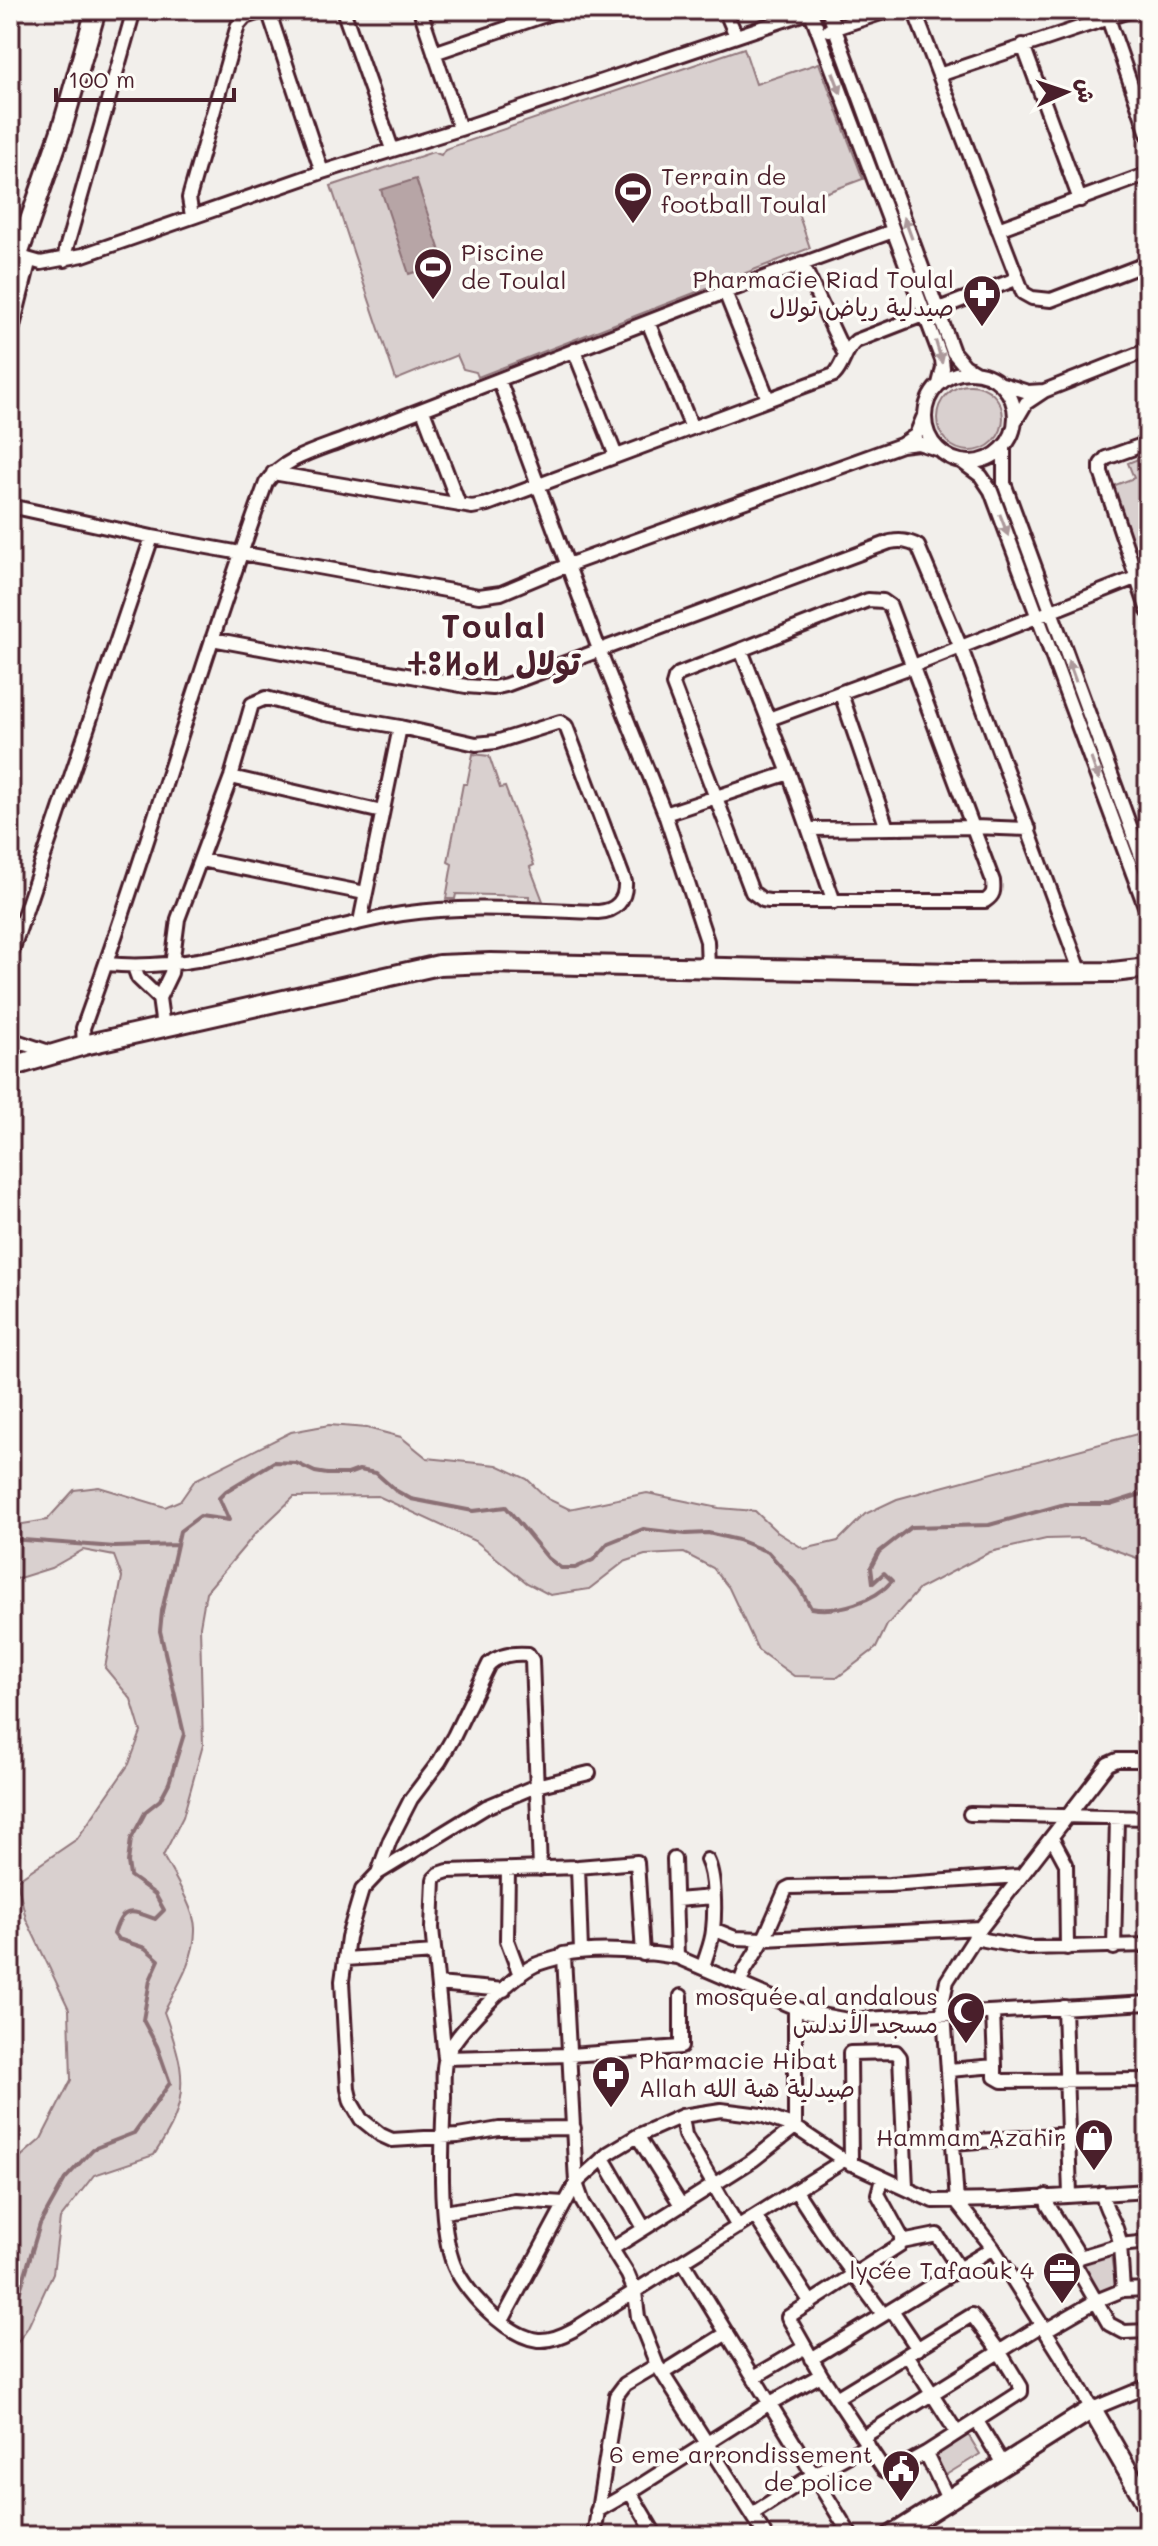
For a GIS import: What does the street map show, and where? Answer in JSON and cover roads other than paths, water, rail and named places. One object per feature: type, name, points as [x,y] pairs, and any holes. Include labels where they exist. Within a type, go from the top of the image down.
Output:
[{"type":"street","points":[[10,278],[40,197],[96,10]]},
{"type":"street","points":[[65,260],[134,10]]},
{"type":"street","points":[[192,216],[189,198],[238,25],[245,17],[267,10],[322,172]]},
{"type":"street","points":[[343,10],[392,149]]},
{"type":"street","points":[[420,10],[460,129]]},
{"type":"street","points":[[434,53],[510,21],[560,10]]},
{"type":"street","points":[[725,10],[736,36]]},
{"type":"street","points":[[18,257],[41,263],[65,260],[811,10],[893,231],[953,352],[965,366],[1002,384],[1028,392],[1044,391]]},
{"type":"street","points":[[10,506],[240,554],[479,596],[501,593],[568,565],[901,445],[916,435],[928,401],[939,384],[942,360],[932,313],[828,10]]},
{"type":"street","points":[[818,33],[890,10]]},
{"type":"street","points":[[914,10],[1023,293],[1032,298],[1051,300],[1148,263]]},
{"type":"street","points":[[939,75],[1132,10]]},
{"type":"street","points":[[1108,18],[1148,134]]},
{"type":"street","points":[[1023,45],[1080,200]]},
{"type":"street","points":[[998,229],[1148,174]]},
{"type":"street","points":[[84,1045],[83,1028],[157,815],[240,554],[266,483],[273,473],[303,456],[574,350],[893,231]]},
{"type":"street","points":[[10,326],[18,257]]},
{"type":"street","points":[[802,263],[845,355]]},
{"type":"street","points":[[273,473],[472,507],[488,504],[834,375],[856,341],[1016,279]]},
{"type":"street","points":[[725,292],[768,399]]},
{"type":"street","points":[[648,322],[692,428]]},
{"type":"street","points":[[574,350],[616,456]]},
{"type":"street","points":[[962,462],[985,460],[1004,448],[1026,403],[1044,391],[1148,350]]},
{"type":"street","points":[[939,384],[956,374],[975,372]]},
{"type":"street","points":[[499,380],[600,652],[665,814],[707,941],[708,968]]},
{"type":"street","points":[[1002,384],[1015,407],[1016,420]]},
{"type":"street","points":[[423,410],[459,505]]},
{"type":"street","points":[[925,411],[928,433],[941,452]]},
{"type":"street","points":[[1148,443],[1106,458],[1101,464],[1101,472],[1148,611]]},
{"type":"street","points":[[901,445],[927,444],[962,462],[981,476],[991,491],[1044,613],[1148,875]]},
{"type":"street","points":[[1004,448],[1004,483],[1044,613],[1148,914]]},
{"type":"street","points":[[10,957],[152,537]]},
{"type":"street","points":[[212,639],[466,686],[493,688],[600,652],[890,542],[901,540],[918,546],[961,648],[1081,973]]},
{"type":"street","points":[[769,719],[961,648],[1135,578]]},
{"type":"street","points":[[868,600],[890,606],[913,666],[993,881],[991,897],[985,901],[769,901],[752,892],[673,685],[675,678],[868,600]]},
{"type":"street","points":[[741,650],[789,773],[834,902]]},
{"type":"street","points":[[841,694],[887,828]]},
{"type":"street","points":[[107,964],[134,967],[173,962],[255,947],[360,922],[440,909],[603,912],[617,905],[625,891],[624,878],[564,723],[485,744],[325,714],[266,698],[252,704],[231,777],[178,919],[173,962],[171,973],[159,998],[163,1027]]},
{"type":"street","points":[[360,922],[400,727]]},
{"type":"street","points":[[665,814],[789,773]]},
{"type":"street","points":[[231,777],[382,812]]},
{"type":"street","points":[[809,829],[1029,829]]},
{"type":"street","points":[[201,860],[365,893]]},
{"type":"street","points":[[10,1067],[84,1045],[439,965],[490,963],[956,973],[1081,973],[1148,968]]},
{"type":"street","points":[[134,967],[138,978],[159,998]]},
{"type":"street","points":[[10,1039],[52,1053]]},
{"type":"street","points":[[378,1873],[390,1840],[411,1799],[439,1762],[489,1664],[520,1653],[528,1654],[532,1660],[540,1869]]},
{"type":"street","points":[[1148,1760],[1113,1761],[1019,1876],[978,1933],[947,1981],[943,1999],[957,2202],[993,2248],[1044,2328],[1148,2506]]},
{"type":"street","points":[[574,2128],[499,2129],[442,2137],[386,2138],[361,2119],[348,2089],[341,2001],[345,1959],[357,1900],[378,1873],[486,1807],[536,1786],[589,1773]]},
{"type":"street","points":[[970,1814],[1148,1818]]},
{"type":"street","points":[[1114,1948],[1117,1818]]},
{"type":"street","points":[[1052,1838],[1066,1864],[1067,1948]]},
{"type":"street","points":[[674,1859],[677,1957]]},
{"type":"street","points":[[703,1967],[713,1929],[713,1897],[707,1860]]},
{"type":"street","points":[[643,1954],[637,1862],[448,1871],[434,1879],[432,1928],[445,2058],[442,2137],[445,2212],[451,2257],[459,2277],[470,2292],[502,2321],[527,2337],[551,2339],[573,2330],[755,2216],[848,2162]]},
{"type":"street","points":[[578,1867],[581,1951]]},
{"type":"street","points":[[508,1869],[507,1940],[520,1975]]},
{"type":"street","points":[[740,1983],[786,1889],[790,1887],[889,1885],[1019,1876]]},
{"type":"street","points":[[676,1900],[713,1897]]},
{"type":"street","points":[[713,1929],[735,1938],[978,1933],[1028,1948],[1148,1945]]},
{"type":"street","points":[[445,2058],[463,2028],[520,1975],[536,1964],[581,1951],[677,1957],[795,2007],[821,2016],[848,2020],[1148,2003]]},
{"type":"street","points":[[345,1959],[435,1953]]},
{"type":"street","points":[[564,1956],[576,2183],[583,2203],[628,2275],[635,2292],[638,2317],[660,2369],[766,2536]]},
{"type":"street","points":[[438,1984],[504,1990]]},
{"type":"street","points":[[445,2058],[570,2055],[681,2047],[681,1996]]},
{"type":"street","points":[[795,2007],[795,2127]]},
{"type":"street","points":[[1064,2007],[1070,2195]]},
{"type":"street","points":[[993,2012],[995,2077],[1000,2080],[1148,2080]]},
{"type":"street","points":[[848,2162],[850,2053],[896,2052],[900,2057],[906,2187]]},
{"type":"street","points":[[949,2070],[995,2066]]},
{"type":"street","points":[[502,2321],[576,2183],[603,2158],[682,2116],[721,2110],[761,2115],[795,2127],[848,2162],[933,2201],[1148,2191]]},
{"type":"street","points":[[682,2116],[685,2135],[738,2227]]},
{"type":"street","points":[[612,2249],[753,2160],[795,2127]]},
{"type":"street","points":[[953,2143],[1068,2134]]},
{"type":"street","points":[[638,2137],[681,2205]]},
{"type":"street","points":[[603,2158],[644,2228]]},
{"type":"street","points":[[882,2179],[878,2194],[902,2242]]},
{"type":"street","points":[[796,2191],[854,2275],[887,2312],[957,2433]]},
{"type":"street","points":[[1102,2193],[1105,2207],[1118,2228],[1123,2290]]},
{"type":"street","points":[[1046,2196],[1048,2205],[1080,2257]]},
{"type":"street","points":[[445,2212],[514,2200],[564,2203]]},
{"type":"street","points":[[755,2216],[811,2303]]},
{"type":"street","points":[[836,2398],[972,2315],[999,2351],[1021,2392],[926,2453],[891,2472],[884,2470],[836,2398],[821,2375],[788,2317],[902,2242],[937,2235],[959,2269]]},
{"type":"street","points":[[1148,2242],[1120,2245],[1080,2257],[1074,2263],[1109,2324],[1115,2329],[1148,2331]]},
{"type":"street","points":[[754,2377],[887,2312],[993,2248]]},
{"type":"street","points":[[683,2262],[851,2536]]},
{"type":"street","points":[[752,2514],[999,2351],[1096,2301],[1123,2290],[1148,2289]]},
{"type":"street","points":[[594,2536],[616,2396],[625,2384],[727,2333]]},
{"type":"street","points":[[597,2511],[770,2403],[821,2375]]},
{"type":"street","points":[[891,2536],[1092,2409],[1148,2386]]},
{"type":"street","points":[[977,2421],[1003,2464]]},
{"type":"street","points":[[926,2453],[948,2499]]},
{"type":"street","points":[[630,2492],[653,2535]]},
{"type":"waterway","points":[[10,2313],[20,2291],[40,2224],[65,2179],[93,2149],[134,2133],[170,2083],[157,2046],[143,2020],[150,1980],[159,1960],[145,1948],[118,1939],[114,1934],[120,1919],[128,1913],[155,1919],[164,1910],[155,1894],[130,1876],[128,1862],[131,1839],[146,1811],[160,1800],[169,1783],[184,1734],[160,1631],[162,1611],[180,1531],[200,1516],[229,1520],[219,1498],[226,1491],[274,1462],[296,1463],[327,1474],[348,1474],[359,1470],[376,1473],[411,1499],[473,1511],[506,1507],[548,1558],[561,1568],[575,1568],[593,1560],[608,1543],[643,1529],[708,1533],[768,1552],[799,1587],[811,1608],[821,1609],[855,1604],[885,1588],[892,1581],[884,1573],[873,1583],[871,1567],[879,1552],[911,1527],[989,1525],[1065,1504],[1110,1504],[1148,1492]]},
{"type":"waterway","points":[[10,1539],[115,1547],[177,1545]]},
{"type":"place","name":"Terrain de football Toulal","points":[[633,225]]},
{"type":"place","name":"Piscine de Toulal","points":[[433,301]]},
{"type":"place","name":"Pharmacie Riad Toulal صيدلية رياض تولال","points":[[982,328]]},
{"type":"place","name":"mosquée al andalous مسجد الأندلس","points":[[966,2045]]},
{"type":"place","name":"Pharmacie Hibat Allah صيدلية هبة الله","points":[[611,2109]]},
{"type":"place","name":"Hammam Azahir","points":[[1094,2172]]},
{"type":"place","name":"lycée Tafaouk 4","points":[[1062,2305]]},
{"type":"place","name":"6 eme arrondissement de police","points":[[901,2503]]},
{"type":"district","name":"Toulal ⵜⵓⵍⴰⵍ تولال","points":[[494,646]]}]
